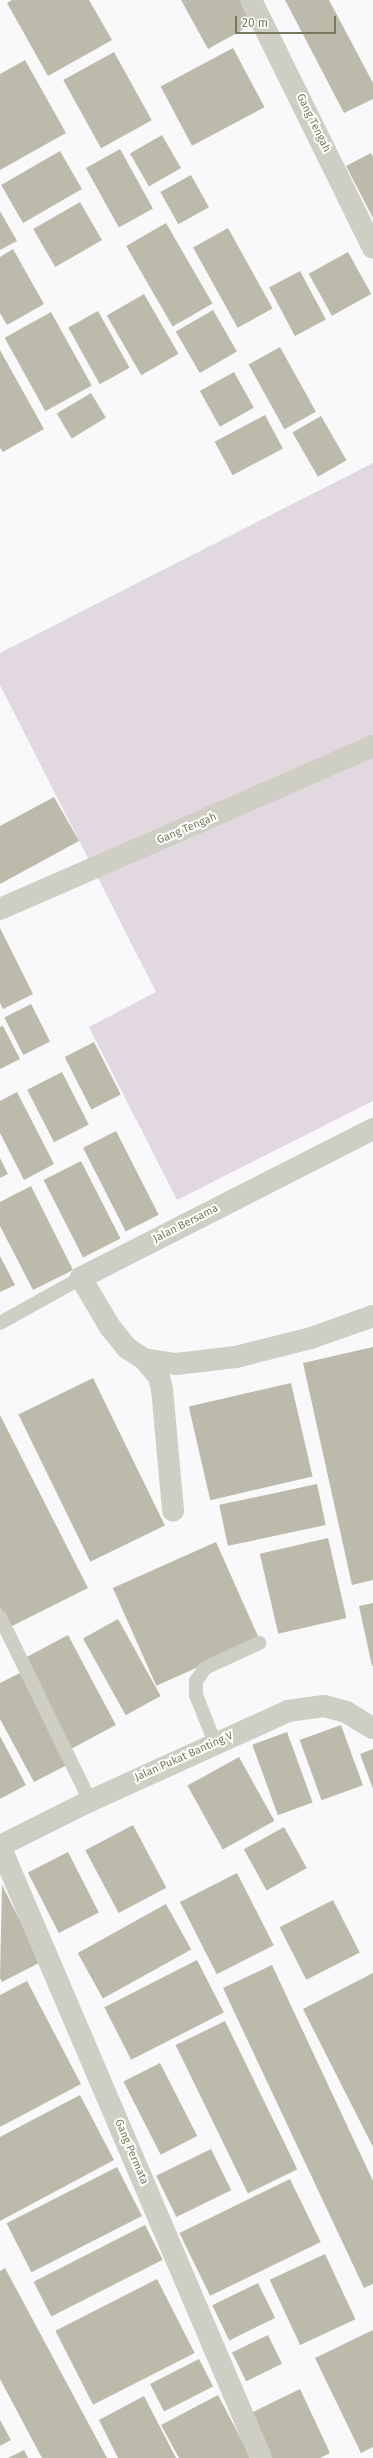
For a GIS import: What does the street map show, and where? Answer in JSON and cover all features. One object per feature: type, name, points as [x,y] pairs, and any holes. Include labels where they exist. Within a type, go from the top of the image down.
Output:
[{"type":"street","name":"Gang Tengah","points":[[251,0],[373,248]]},
{"type":"street","name":"Gang Tengah","points":[[0,909],[373,746]]},
{"type":"street","name":"Jalan Bersama","points":[[81,1278],[373,1128]]},
{"type":"street","points":[[81,1278],[118,1340],[144,1359],[159,1377],[162,1389],[173,1511]]},
{"type":"street","points":[[144,1359],[176,1364],[236,1357],[310,1338],[373,1316]]},
{"type":"street","name":"Jalan Pukat Banting V","points":[[0,1846],[90,1800],[288,1711],[304,1707],[335,1708],[373,1728]]},
{"type":"street","name":"Gang Permata","points":[[0,1846],[261,2458]]},
{"type":"lane","name":"Jalan Bersama","points":[[0,1323],[81,1278]]},
{"type":"lane","points":[[0,1617],[90,1800]]},
{"type":"lane","points":[[215,1743],[196,1695],[196,1681],[205,1668],[259,1644]]},
{"type":"shaded area","points":[[373,463],[373,1101],[177,1200],[89,1027],[156,992],[0,685],[0,653]]},
{"type":"building","points":[[12,0],[89,0],[112,40],[48,76],[7,3]]},
{"type":"building","points":[[181,0],[240,0],[253,24],[208,49]]},
{"type":"building","points":[[285,0],[329,0],[373,83],[373,99],[344,113]]},
{"type":"building","points":[[233,48],[264,107],[192,146],[161,86]]},
{"type":"building","points":[[114,52],[152,120],[101,148],[63,80]]},
{"type":"building","points":[[25,60],[66,133],[0,170],[0,74]]},
{"type":"building","points":[[162,135],[181,168],[149,186],[130,154]]},
{"type":"building","points":[[120,149],[153,208],[119,227],[86,168]]},
{"type":"building","points":[[60,151],[82,189],[23,223],[1,185]]},
{"type":"building","points":[[371,153],[373,157],[373,218],[346,166]]},
{"type":"building","points":[[191,175],[209,207],[178,224],[160,192]]},
{"type":"building","points":[[80,202],[102,240],[55,267],[33,229]]},
{"type":"building","points":[[0,211],[17,241],[0,250]]},
{"type":"building","points":[[166,223],[213,304],[173,327],[126,246]]},
{"type":"building","points":[[228,228],[273,308],[238,328],[193,247]]},
{"type":"building","points":[[13,249],[44,304],[7,325],[0,313],[0,257]]},
{"type":"building","points":[[348,252],[371,294],[332,316],[309,274]]},
{"type":"building","points":[[300,271],[326,320],[295,336],[269,287]]},
{"type":"building","points":[[144,294],[178,354],[141,375],[107,316]]},
{"type":"building","points":[[213,310],[237,352],[200,373],[176,332]]},
{"type":"building","points":[[98,311],[130,368],[100,384],[68,327]]},
{"type":"building","points":[[51,312],[92,385],[45,411],[5,338]]},
{"type":"building","points":[[280,347],[316,412],[284,429],[249,364]]},
{"type":"building","points":[[0,350],[44,429],[3,452],[0,448]]},
{"type":"building","points":[[234,372],[254,408],[220,427],[200,391]]},
{"type":"building","points":[[91,393],[106,418],[72,438],[57,414]]},
{"type":"building","points":[[265,415],[283,449],[233,475],[215,442]]},
{"type":"building","points":[[321,416],[346,460],[318,477],[292,432]]},
{"type":"building","points":[[54,797],[79,841],[0,884],[0,826]]},
{"type":"building","points":[[0,928],[33,994],[3,1009],[0,1003]]},
{"type":"building","points":[[31,1004],[50,1041],[23,1055],[4,1018]]},
{"type":"building","points":[[3,1026],[20,1059],[0,1069],[0,1027]]},
{"type":"building","points":[[94,1042],[121,1095],[91,1110],[65,1057]]},
{"type":"building","points":[[62,1072],[89,1125],[54,1142],[27,1090]]},
{"type":"building","points":[[17,1092],[54,1164],[24,1180],[0,1133],[0,1101]]},
{"type":"building","points":[[116,1131],[159,1215],[126,1232],[83,1148]]},
{"type":"building","points":[[0,1158],[8,1174],[0,1178]]},
{"type":"building","points":[[81,1161],[120,1239],[83,1258],[44,1180]]},
{"type":"building","points":[[31,1186],[73,1270],[33,1290],[0,1226],[0,1202]]},
{"type":"building","points":[[0,1256],[15,1285],[0,1292]]},
{"type":"building","points":[[373,1347],[373,1580],[352,1585],[303,1363]]},
{"type":"building","points":[[93,1378],[165,1525],[90,1562],[18,1414]]},
{"type":"building","points":[[291,1383],[313,1477],[210,1500],[189,1407]]},
{"type":"building","points":[[0,1415],[88,1588],[10,1627],[0,1608]]},
{"type":"building","points":[[317,1484],[326,1525],[228,1546],[219,1505]]},
{"type":"building","points":[[328,1538],[346,1618],[278,1634],[260,1554]]},
{"type":"building","points":[[216,1542],[260,1640],[156,1686],[113,1588]]},
{"type":"building","points":[[373,1603],[373,1666],[372,1666],[359,1606]]},
{"type":"building","points":[[118,1619],[161,1696],[126,1715],[83,1638]]},
{"type":"building","points":[[68,1635],[116,1725],[70,1749],[22,1659]]},
{"type":"building","points":[[20,1673],[69,1764],[34,1782],[0,1719],[0,1683]]},
{"type":"building","points":[[341,1725],[363,1785],[322,1800],[300,1740]]},
{"type":"building","points":[[287,1732],[313,1802],[278,1815],[252,1745]]},
{"type":"building","points":[[0,1736],[26,1785],[0,1799]]},
{"type":"building","points":[[373,1749],[373,1789],[360,1754]]},
{"type":"building","points":[[239,1757],[274,1821],[223,1849],[187,1786]]},
{"type":"building","points":[[133,1825],[166,1888],[119,1913],[85,1850]]},
{"type":"building","points":[[284,1827],[307,1868],[267,1890],[244,1849]]},
{"type":"building","points":[[68,1852],[99,1913],[59,1933],[28,1872]]},
{"type":"building","points":[[237,1873],[274,1945],[217,1974],[180,1902]]},
{"type":"building","points":[[2,1885],[41,1962],[2,1982],[0,1978]]},
{"type":"building","points":[[333,1900],[360,1953],[306,1980],[280,1927]]},
{"type":"building","points":[[166,1904],[191,1949],[103,1998],[78,1953]]},
{"type":"building","points":[[197,1960],[224,2013],[131,2060],[104,2007]]},
{"type":"building","points":[[272,1965],[373,2181],[373,2284],[364,2288],[223,1988]]},
{"type":"building","points":[[373,1973],[373,2147],[303,2009]]},
{"type":"building","points":[[27,1981],[81,2084],[0,2127],[0,1995]]},
{"type":"building","points":[[225,2021],[297,2169],[248,2193],[176,2045]]},
{"type":"building","points":[[160,2063],[197,2136],[161,2155],[123,2082]]},
{"type":"building","points":[[80,2095],[114,2160],[0,2221],[0,2137]]},
{"type":"building","points":[[211,2149],[231,2190],[176,2217],[156,2176]]},
{"type":"building","points":[[117,2167],[142,2216],[31,2272],[7,2223]]},
{"type":"building","points":[[290,2179],[321,2242],[210,2296],[179,2233]]},
{"type":"building","points":[[145,2225],[163,2260],[51,2316],[34,2282]]},
{"type":"building","points":[[325,2254],[355,2319],[300,2345],[270,2280]]},
{"type":"building","points":[[5,2268],[107,2458],[42,2458],[0,2379],[0,2271]]},
{"type":"building","points":[[157,2279],[195,2353],[93,2405],[55,2331]]},
{"type":"building","points":[[258,2283],[275,2318],[229,2340],[212,2305]]},
{"type":"building","points":[[373,2330],[373,2447],[361,2453],[315,2358]]},
{"type":"building","points":[[268,2335],[282,2364],[246,2381],[232,2353]]},
{"type":"building","points":[[199,2359],[213,2387],[164,2412],[150,2384]]},
{"type":"building","points":[[300,2389],[330,2453],[320,2458],[271,2458],[249,2414]]},
{"type":"building","points":[[218,2395],[251,2458],[179,2458],[161,2425]]},
{"type":"building","points":[[144,2396],[176,2458],[118,2458],[99,2420]]},
{"type":"building","points":[[0,2420],[11,2440],[0,2446]]},
{"type":"building","points":[[24,2450],[28,2458],[8,2458]]}]
